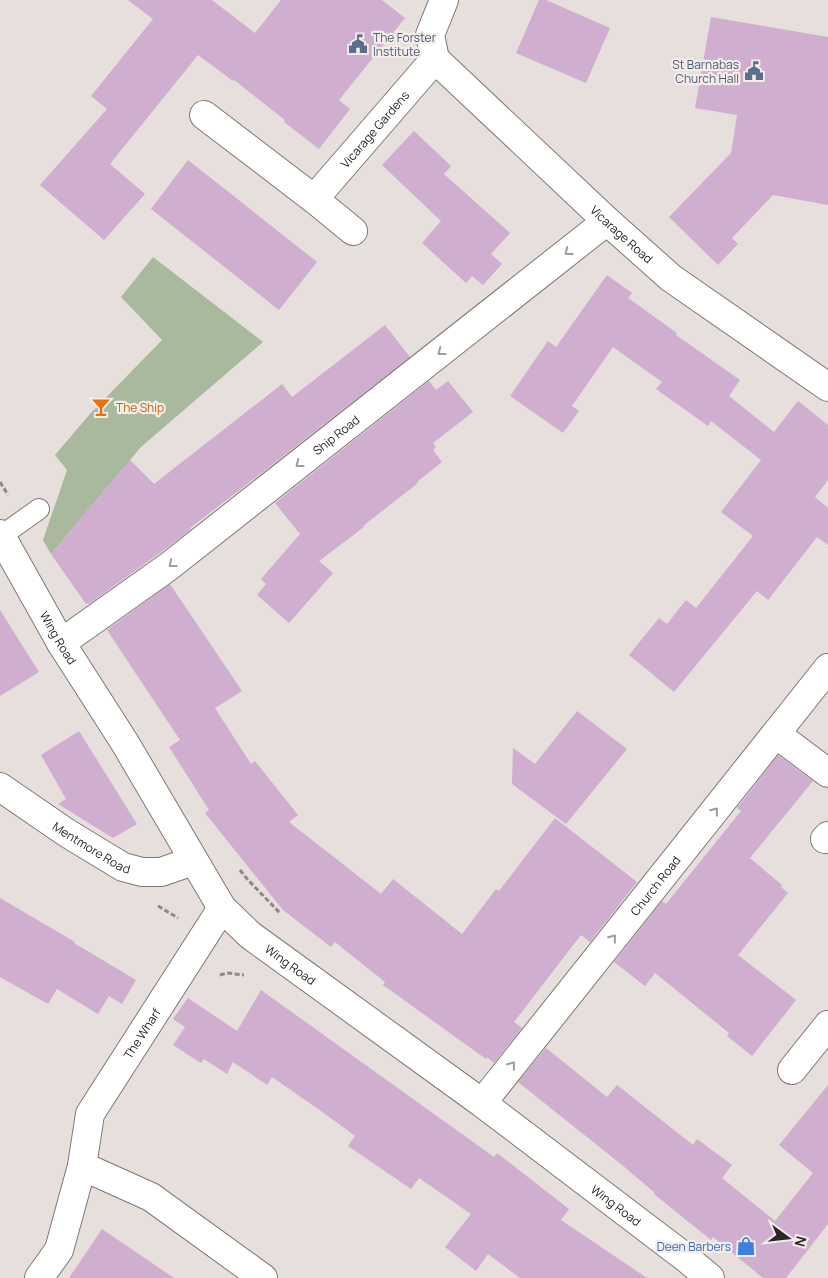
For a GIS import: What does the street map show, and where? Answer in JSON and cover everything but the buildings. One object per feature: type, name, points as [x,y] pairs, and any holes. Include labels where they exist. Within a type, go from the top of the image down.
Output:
[{"type":"street","points":[[435,59],[430,35],[444,0]]},
{"type":"street","name":"Vicarage Gardens","points":[[314,200],[435,59]]},
{"type":"street","name":"Vicarage Road","points":[[435,59],[607,222],[671,278],[828,387]]},
{"type":"street","points":[[204,115],[353,231]]},
{"type":"street","name":"Ship Road","points":[[61,644],[168,567],[607,222]]},
{"type":"street","name":"Wing Road","points":[[0,535],[61,644],[125,743],[222,908],[258,940],[482,1103],[710,1278]]},
{"type":"street","name":"Church Road","points":[[482,1103],[828,668]]},
{"type":"street","points":[[776,734],[828,773]]},
{"type":"street","name":"Mentmore Road","points":[[0,787],[67,834],[123,867],[142,872],[161,872],[194,861]]},
{"type":"street","name":"The Wharf","points":[[38,1278],[59,1250],[82,1166],[90,1114],[222,908]]},
{"type":"street","points":[[792,1070],[828,1025]]},
{"type":"street","points":[[82,1166],[151,1197],[263,1278]]},
{"type":"lane","points":[[0,535],[39,509]]},
{"type":"path","points":[[219,975],[227,973],[244,975]]},
{"type":"green space","points":[[153,257],[263,342],[141,447],[51,554],[43,540],[67,470],[55,455],[89,415],[162,340],[121,297]]},
{"type":"place","name":"The Forster Institute","points":[[358,44]]},
{"type":"place","name":"St Barnabas Church Hall","points":[[754,71]]},
{"type":"place","name":"The Ship","points":[[101,407]]},
{"type":"place","name":"Deen Barbers","points":[[746,1246]]}]
